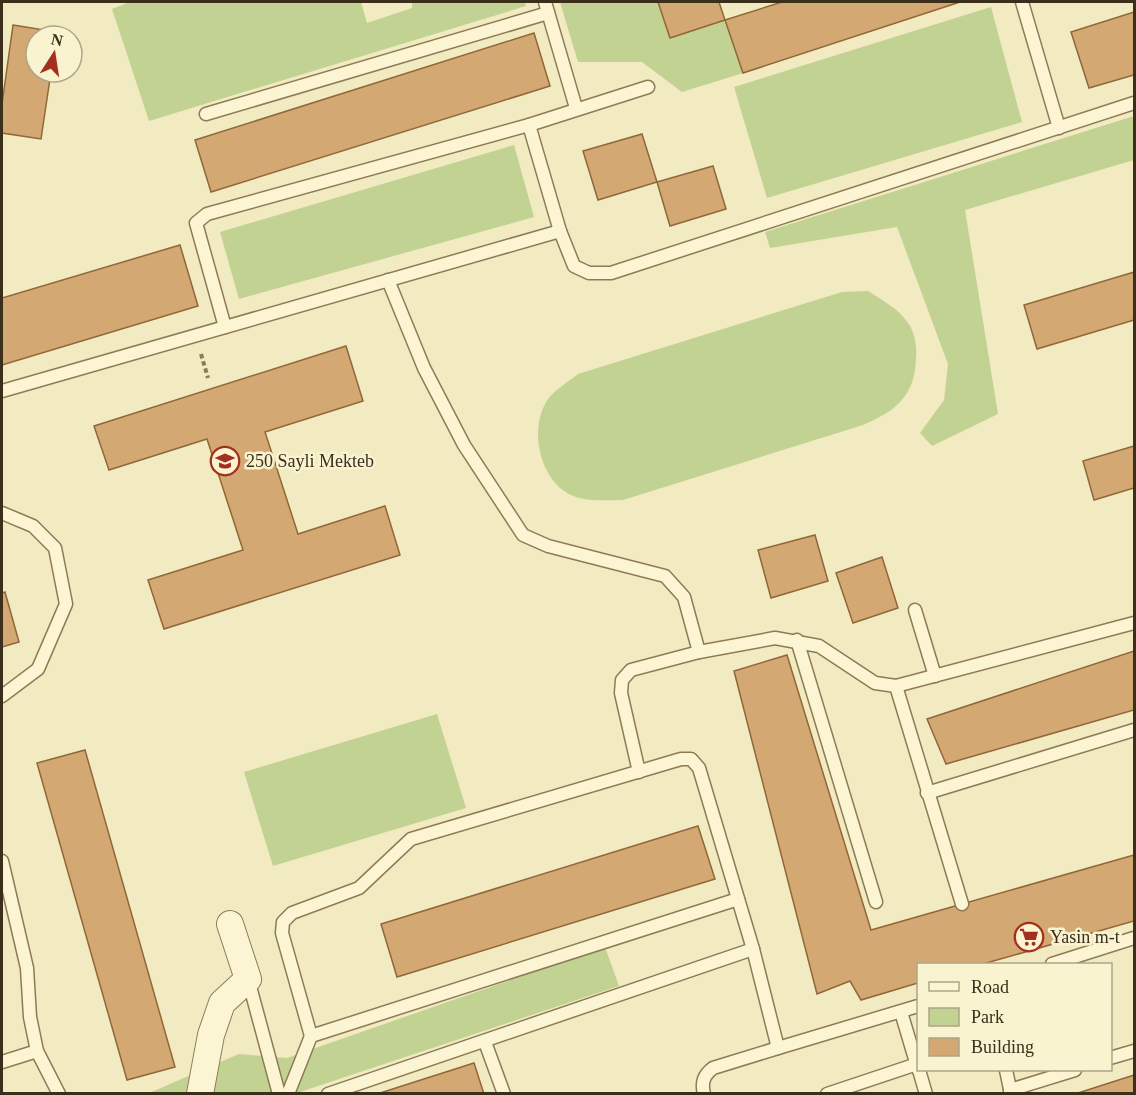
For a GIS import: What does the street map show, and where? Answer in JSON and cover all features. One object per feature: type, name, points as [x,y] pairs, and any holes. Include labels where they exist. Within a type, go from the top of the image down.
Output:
[{"type":"street","points":[[200,1094],[211,1035],[222,1004],[248,979],[230,924]]},
{"type":"lane","points":[[1022,2],[1059,128]]},
{"type":"lane","points":[[206,114],[546,7],[576,108]]},
{"type":"lane","points":[[225,327],[196,223],[207,214],[529,125],[576,108],[648,87]]},
{"type":"lane","points":[[529,125],[560,231],[574,266],[589,273],[611,273],[1134,103]]},
{"type":"lane","points":[[2,391],[560,231]]},
{"type":"lane","points":[[388,280],[424,368],[459,435],[523,535],[548,546],[665,576],[684,597],[699,652]]},
{"type":"lane","points":[[2,513],[33,526],[55,548],[66,604],[38,669],[2,696]]},
{"type":"lane","points":[[915,610],[935,676]]},
{"type":"lane","points":[[639,772],[621,693],[622,680],[631,670],[699,652],[775,638],[797,640],[819,646],[875,683],[896,686],[1134,623]]},
{"type":"lane","points":[[797,640],[876,902]]},
{"type":"lane","points":[[896,686],[962,904]]},
{"type":"lane","points":[[927,793],[1134,730]]},
{"type":"lane","points":[[288,1094],[311,1035],[282,933],[283,921],[292,913],[359,888],[369,881],[404,843],[411,839],[681,759],[691,759],[699,768],[753,949],[777,1048]]},
{"type":"lane","points":[[2,862],[27,968],[30,1017],[36,1051],[59,1094]]},
{"type":"lane","points":[[311,1035],[738,899]]},
{"type":"lane","points":[[1055,963],[1134,938]]},
{"type":"lane","points":[[328,1094],[753,949]]},
{"type":"lane","points":[[248,979],[279,1094]]},
{"type":"lane","points":[[704,1094],[702,1087],[705,1075],[713,1068],[917,1006]]},
{"type":"lane","points":[[901,1012],[917,1064]]},
{"type":"lane","points":[[485,1042],[504,1094]]},
{"type":"lane","points":[[2,1062],[36,1051]]},
{"type":"lane","points":[[1112,1057],[1134,1051]]},
{"type":"lane","points":[[827,1094],[917,1067]]},
{"type":"lane","points":[[919,1071],[926,1094]]},
{"type":"lane","points":[[1006,1071],[1010,1092],[1072,1071]]},
{"type":"path","points":[[195,336],[208,378]]},
{"type":"green space","points":[[130,2],[361,2],[367,23],[412,8],[412,2],[525,2],[526,6],[149,121],[112,9]]},
{"type":"green space","points":[[560,2],[658,2],[670,38],[725,20],[743,73],[682,92],[642,62],[578,62]]},
{"type":"green space","points":[[991,7],[1022,122],[767,198],[734,87]]},
{"type":"green space","points":[[1134,116],[1134,160],[965,210],[998,414],[932,446],[920,433],[944,400],[948,364],[897,227],[770,248],[765,232]]},
{"type":"green space","points":[[514,145],[534,217],[239,299],[220,232]]},
{"type":"green space","points":[[868,291],[900,313],[912,331],[916,345],[912,383],[894,408],[875,420],[623,500],[593,500],[571,495],[556,484],[549,474],[538,440],[540,416],[550,396],[578,374],[842,292]]},
{"type":"green space","points":[[437,714],[466,808],[273,866],[244,772]]},
{"type":"green space","points":[[605,947],[619,986],[297,1093],[147,1094],[239,1054],[287,1058]]},
{"type":"building","points":[[658,2],[719,2],[725,20],[670,38]]},
{"type":"building","points":[[782,2],[960,2],[743,73],[725,20]]},
{"type":"building","points":[[1134,12],[1134,75],[1089,88],[1071,32]]},
{"type":"building","points":[[13,25],[24,27],[24,84],[49,84],[41,139],[2,133],[2,104]]},
{"type":"building","points":[[534,33],[550,86],[211,192],[195,140]]},
{"type":"building","points":[[642,134],[657,182],[598,200],[583,151]]},
{"type":"building","points":[[713,166],[726,209],[670,226],[657,182]]},
{"type":"building","points":[[180,245],[198,306],[2,365],[2,298]]},
{"type":"building","points":[[1134,272],[1134,320],[1037,349],[1024,305]]},
{"type":"building","points":[[346,346],[363,401],[265,432],[298,534],[385,506],[400,555],[164,629],[148,580],[243,550],[207,439],[109,470],[94,426]]},
{"type":"building","points":[[1134,446],[1134,488],[1094,500],[1083,461]]},
{"type":"building","points":[[815,535],[828,581],[771,598],[758,550]]},
{"type":"building","points":[[882,557],[898,608],[853,623],[836,573]]},
{"type":"building","points":[[5,592],[19,642],[2,647],[2,593]]},
{"type":"building","points":[[1134,651],[1134,710],[946,764],[927,719]]},
{"type":"building","points":[[787,655],[871,930],[1134,855],[1134,921],[987,963],[917,963],[917,983],[861,1000],[850,981],[817,994],[734,671]]},
{"type":"building","points":[[85,750],[175,1067],[127,1080],[37,763]]},
{"type":"building","points":[[698,826],[715,879],[397,977],[381,924]]},
{"type":"building","points":[[474,1063],[484,1094],[377,1094]]},
{"type":"building","points":[[1134,1075],[1134,1094],[1075,1094]]},
{"type":"place","name":"250 Sayli Mekteb","points":[[225,461]]},
{"type":"place","name":"Yasin m-t","points":[[1029,937]]}]
